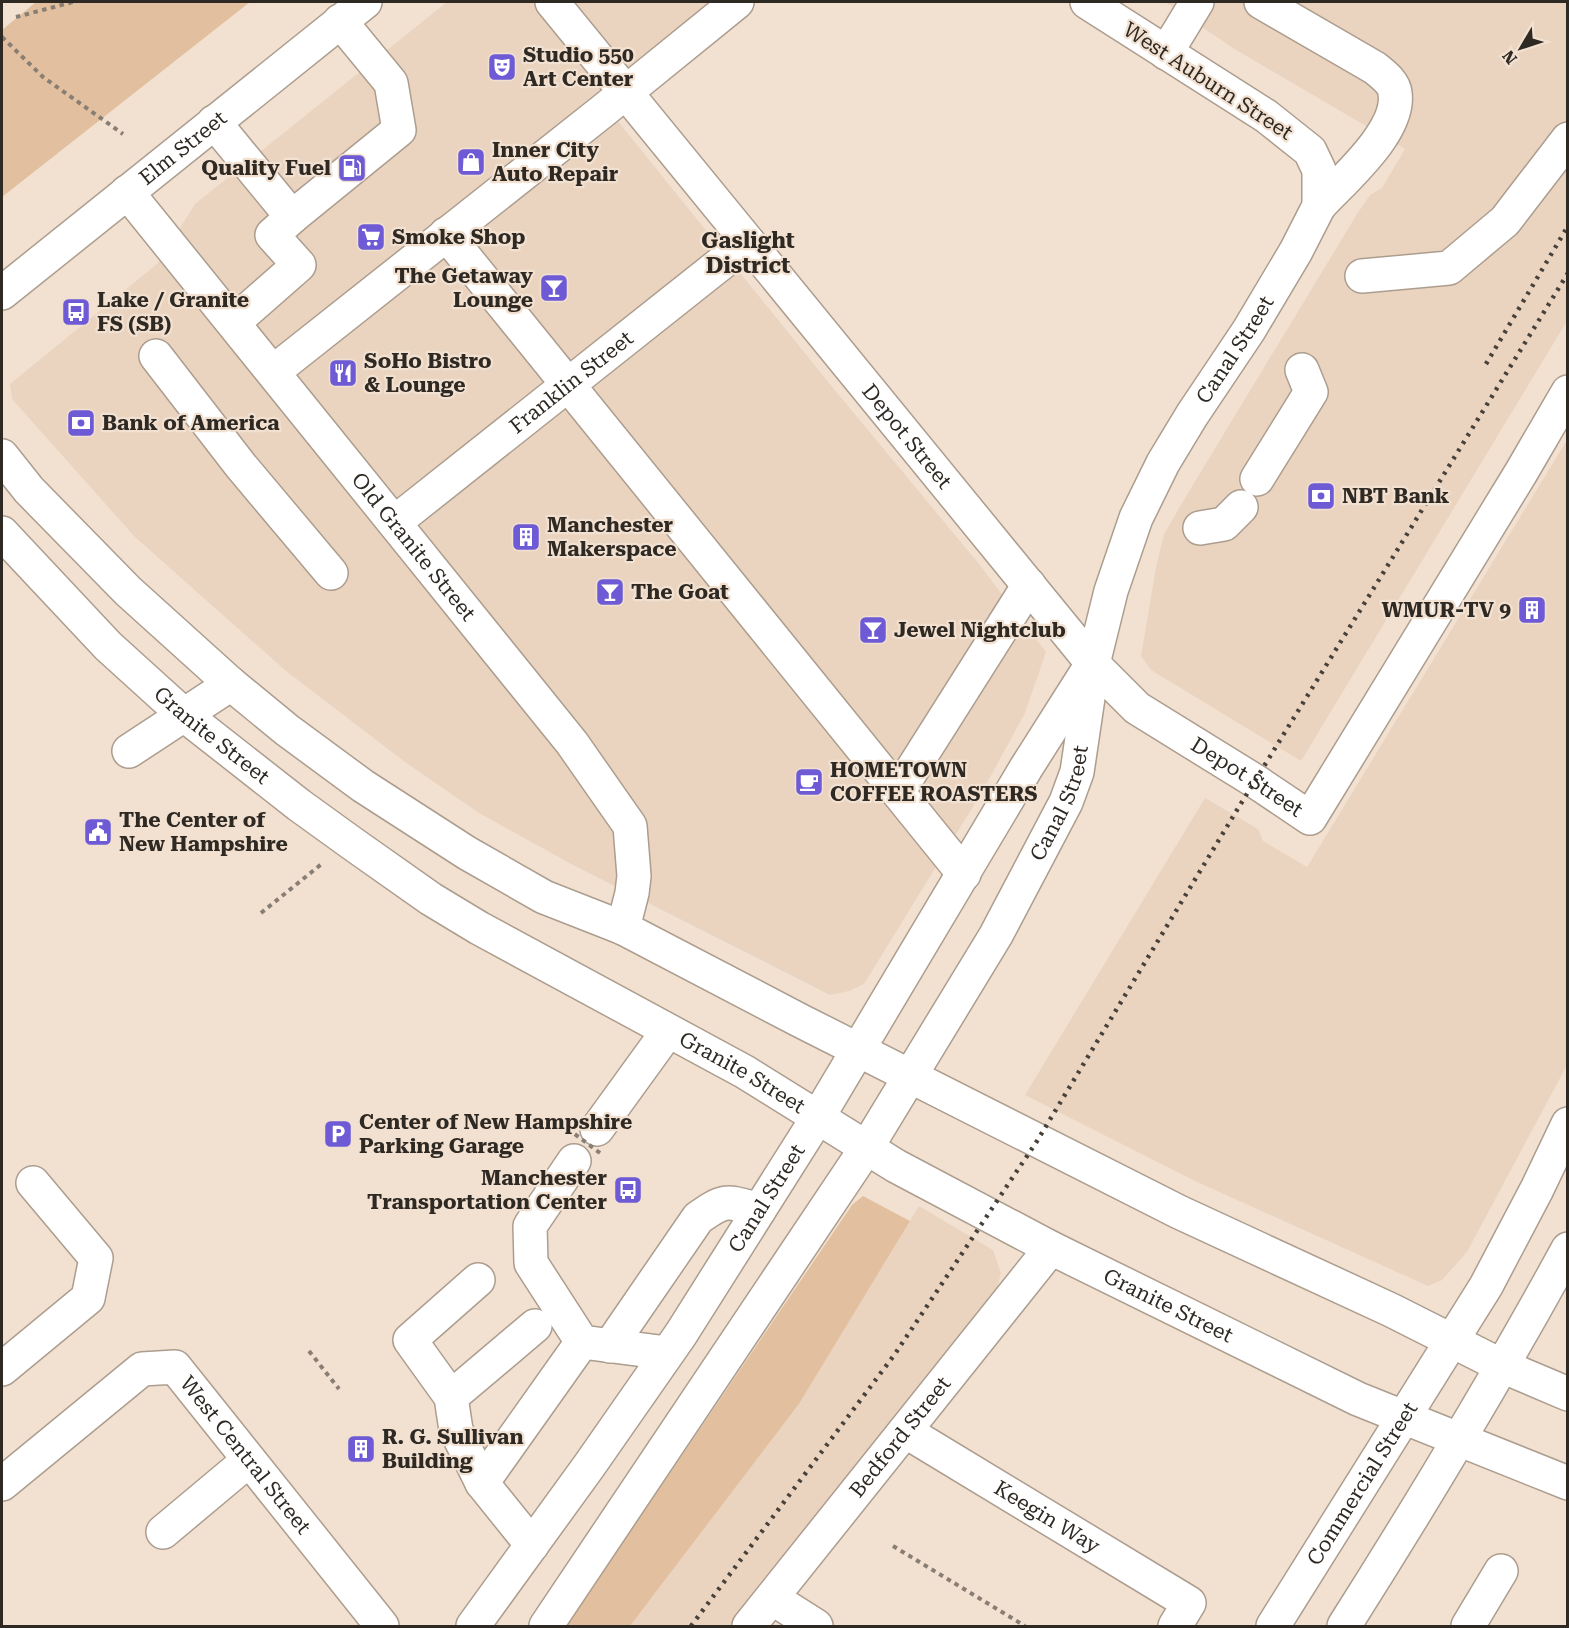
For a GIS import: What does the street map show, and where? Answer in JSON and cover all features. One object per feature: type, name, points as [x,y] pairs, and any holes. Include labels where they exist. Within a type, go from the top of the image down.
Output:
[{"type":"street","name":"Depot Street","points":[[552,2],[1093,664],[1137,708],[1310,818],[1568,392]]},
{"type":"street","points":[[273,372],[737,2]]},
{"type":"street","name":"West Auburn Street","points":[[1087,2],[1266,116],[1310,151],[1319,170]]},
{"type":"street","points":[[1166,53],[1197,2]]},
{"type":"street","points":[[1262,2],[1375,68],[1390,82],[1395,92],[1395,108],[1388,127],[1371,151],[1319,206]]},
{"type":"street","points":[[234,322],[299,265],[272,235],[399,130],[391,84],[352,11]]},
{"type":"street","name":"Elm Street","points":[[2,293],[352,11]]},
{"type":"street","points":[[214,122],[292,217]]},
{"type":"street","points":[[1362,276],[1449,268],[1505,221],[1568,139]]},
{"type":"street","name":"Canal Street","points":[[546,1626],[867,1147],[996,935],[1066,802],[1077,772],[1093,664],[1111,591],[1136,518],[1163,463],[1249,330],[1296,251],[1319,206],[1319,170]]},
{"type":"street","name":"Old Granite Street","points":[[127,192],[572,743],[630,826],[634,876],[624,928]]},
{"type":"street","points":[[446,234],[964,874]]},
{"type":"street","name":"Franklin Street","points":[[395,522],[748,242]]},
{"type":"street","points":[[156,356],[241,466],[331,573]]},
{"type":"street","points":[[1257,479],[1311,392],[1302,370]]},
{"type":"street","points":[[2,456],[29,490],[128,591],[231,684],[287,730],[363,786],[467,853],[544,897],[624,928],[858,1050],[1179,1212],[1391,1310],[1502,1366],[1568,1394]]},
{"type":"street","points":[[1200,528],[1224,524],[1241,507]]},
{"type":"street","name":"Granite Street","points":[[2,532],[108,646],[183,714],[299,805],[431,899],[479,928],[745,1072],[896,1166],[1051,1248],[1358,1399],[1568,1483]]},
{"type":"street","points":[[898,792],[1029,585]]},
{"type":"street","name":"Canal Street","points":[[473,1626],[667,1353],[818,1117],[1026,768],[1093,664]]},
{"type":"street","points":[[129,751],[231,684]]},
{"type":"street","points":[[667,1353],[596,1344],[531,1263],[530,1226],[590,1148],[668,1030]]},
{"type":"street","name":"Commercial Street","points":[[1273,1626],[1486,1286],[1568,1124]]},
{"type":"street","points":[[2,1369],[88,1298],[96,1258],[33,1183]]},
{"type":"street","points":[[482,1483],[698,1218],[714,1207],[729,1202],[759,1209]]},
{"type":"street","name":"Bedford Street","points":[[749,1626],[1051,1248]]},
{"type":"street","points":[[1344,1626],[1459,1439],[1568,1249]]},
{"type":"street","points":[[478,1280],[410,1340],[451,1397],[456,1430],[482,1483],[532,1545]]},
{"type":"street","points":[[451,1397],[535,1326]]},
{"type":"street","name":"West Central Street","points":[[2,1484],[142,1369],[175,1367],[382,1626]]},
{"type":"street","name":"Keegin Way","points":[[905,1431],[1182,1615]]},
{"type":"street","points":[[163,1532],[249,1460]]},
{"type":"street","points":[[1468,1626],[1501,1571]]},
{"type":"street","points":[[772,1598],[816,1626]]},
{"type":"path","points":[[16,16],[73,2]]},
{"type":"path","points":[[2,37],[43,77],[123,134]]},
{"type":"path","points":[[261,913],[327,859]]},
{"type":"path","points":[[543,1127],[560,1123],[590,1148]]},
{"type":"path","points":[[309,1351],[339,1389]]},
{"type":"path","points":[[893,1546],[1025,1626]]},
{"type":"shaded area","points":[[36,2],[250,2],[2,197],[2,30]]},
{"type":"shaded area","points":[[447,2],[720,2],[600,99],[829,383],[979,564],[1046,652],[1025,713],[982,792],[864,984],[849,991],[830,995],[573,865],[479,813],[405,762],[286,671],[135,537],[12,399],[10,384],[157,264],[195,204]]},
{"type":"shaded area","points":[[1165,2],[1567,2],[1567,321],[1301,761],[1151,670],[1141,656],[1156,567],[1164,534],[1185,498],[1357,214],[1370,195],[1382,188],[1405,149],[1233,48]]},
{"type":"shaded area","points":[[1567,440],[1567,1065],[1467,1252],[1442,1280],[1428,1286],[1195,1181],[1025,1095],[1205,798],[1258,829],[1263,841],[1307,867]]},
{"type":"shaded area","points":[[863,1196],[910,1221],[799,1404],[630,1626],[566,1626],[852,1205]]},
{"type":"shaded area","points":[[919,1206],[993,1250],[1001,1273],[995,1296],[732,1626],[630,1626],[799,1404]]},
{"type":"railway","points":[[1486,364],[1568,226]]},
{"type":"railway","points":[[691,1626],[895,1354],[1037,1141],[1237,810],[1568,273]]},
{"type":"place","name":"Studio 550 Art Center","points":[[502,67]]},
{"type":"place","name":"Inner City Auto Repair","points":[[471,162]]},
{"type":"place","name":"Quality Fuel","points":[[352,168]]},
{"type":"place","name":"Smoke Shop","points":[[371,237]]},
{"type":"place","name":"The Getaway Lounge","points":[[554,288]]},
{"type":"place","name":"Lake / Granite FS (SB)","points":[[76,312]]},
{"type":"place","name":"SoHo Bistro & Lounge","points":[[343,373]]},
{"type":"place","name":"Bank of America","points":[[81,423]]},
{"type":"place","name":"NBT Bank","points":[[1321,496]]},
{"type":"place","name":"Manchester Makerspace","points":[[526,537]]},
{"type":"place","name":"The Goat","points":[[610,592]]},
{"type":"place","name":"WMUR-TV 9","points":[[1532,610]]},
{"type":"place","name":"Jewel Nightclub","points":[[873,630]]},
{"type":"place","name":"HOMETOWN COFFEE ROASTERS","points":[[809,782]]},
{"type":"place","name":"The Center of New Hampshire","points":[[98,832]]},
{"type":"place","name":"Center of New Hampshire Parking Garage","points":[[338,1134]]},
{"type":"place","name":"Manchester Transportation Center","points":[[628,1190]]},
{"type":"place","name":"R. G. Sullivan Building","points":[[361,1449]]},
{"type":"district","name":"Gaslight District","points":[[748,252]]}]
